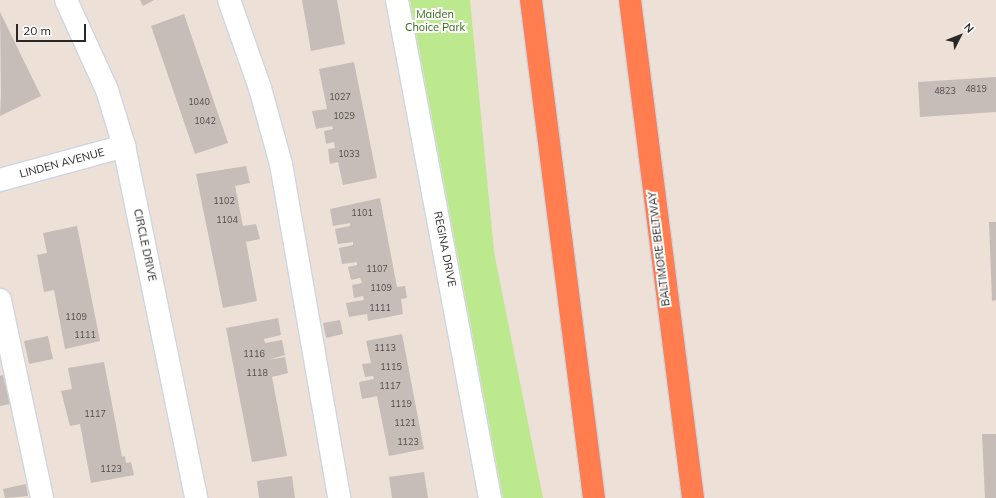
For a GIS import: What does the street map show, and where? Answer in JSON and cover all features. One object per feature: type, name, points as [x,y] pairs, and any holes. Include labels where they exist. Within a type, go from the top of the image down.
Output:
[{"type":"highway","points":[[531,0],[594,498]]},
{"type":"highway","name":"BALTIMORE BELTWAY","points":[[630,0],[692,498]]},
{"type":"street","name":"CIRCLE DRIVE","points":[[66,0],[107,90],[124,146],[196,498]]},
{"type":"street","points":[[229,0],[260,88],[281,164],[339,498]]},
{"type":"street","name":"REGINA DRIVE","points":[[397,0],[490,498]]},
{"type":"street","name":"LINDEN AVENUE","points":[[0,180],[124,146]]},
{"type":"street","points":[[0,300],[4,341],[42,498]]},
{"type":"green space","name":"Maiden Choice Park","points":[[410,0],[470,0],[494,252],[543,498],[503,498]]},
{"type":"building","points":[[140,0],[154,0],[143,6]]},
{"type":"building","points":[[302,0],[337,0],[345,44],[311,51]]},
{"type":"building","points":[[0,12],[41,96],[0,116],[1,94]]},
{"type":"building","points":[[184,14],[228,143],[195,154],[151,26]]},
{"type":"building","points":[[354,62],[377,178],[343,185],[338,162],[330,164],[328,149],[335,148],[334,142],[326,144],[324,131],[333,129],[332,126],[316,129],[312,111],[327,109],[319,69]]},
{"type":"building","points":[[996,77],[996,112],[920,117],[918,82]]},
{"type":"building","points":[[246,166],[250,183],[235,186],[243,226],[256,224],[260,239],[246,242],[257,301],[223,308],[196,174]]},
{"type":"building","points":[[380,198],[397,287],[405,286],[407,298],[401,299],[403,314],[368,321],[367,314],[349,317],[346,303],[364,300],[363,296],[354,298],[352,285],[362,283],[360,278],[351,280],[348,267],[357,265],[357,262],[342,264],[339,248],[353,245],[353,242],[338,244],[335,229],[350,226],[350,223],[333,226],[330,209]]},
{"type":"building","points":[[989,222],[996,222],[996,300],[992,301]]},
{"type":"building","points":[[77,226],[100,341],[65,349],[54,290],[44,292],[37,255],[47,253],[43,233]]},
{"type":"building","points":[[278,318],[281,335],[264,339],[265,343],[282,340],[285,355],[268,360],[285,357],[288,373],[272,377],[287,456],[252,462],[226,328]]},
{"type":"building","points":[[340,320],[343,334],[326,338],[323,323]]},
{"type":"building","points":[[402,334],[424,449],[389,456],[377,396],[362,399],[359,382],[374,379],[373,376],[365,377],[362,364],[371,363],[366,341]]},
{"type":"building","points":[[48,336],[53,359],[29,364],[24,341]]},
{"type":"building","points":[[104,362],[122,457],[125,456],[126,463],[131,462],[134,475],[91,483],[80,424],[70,426],[61,391],[72,389],[68,368]]},
{"type":"building","points":[[3,375],[10,404],[0,406],[0,376]]},
{"type":"building","points":[[982,434],[996,434],[996,498],[985,498]]},
{"type":"building","points":[[424,472],[428,498],[392,498],[389,477]]},
{"type":"building","points":[[292,476],[295,498],[259,498],[257,481]]},
{"type":"building","points":[[26,484],[28,496],[5,498],[3,489]]}]
